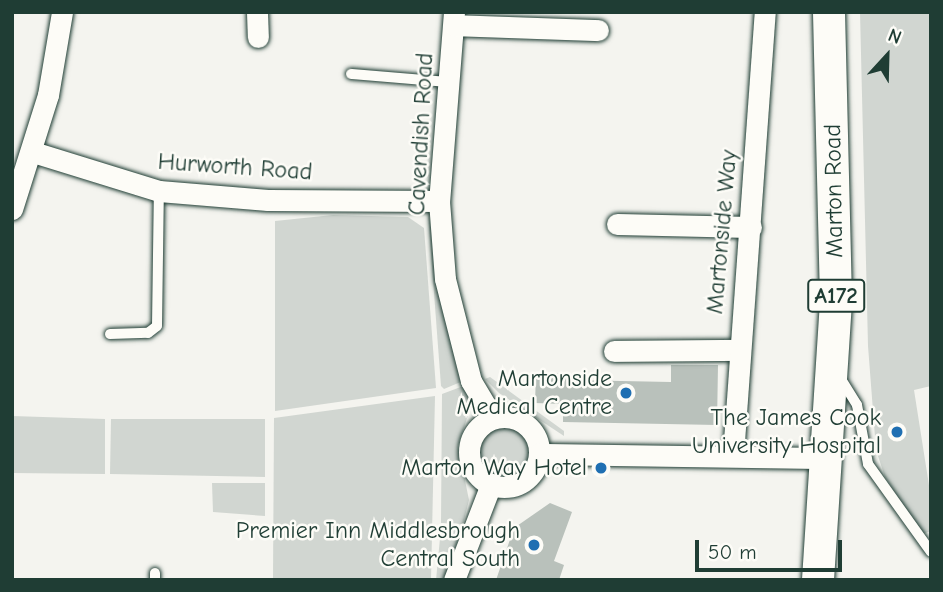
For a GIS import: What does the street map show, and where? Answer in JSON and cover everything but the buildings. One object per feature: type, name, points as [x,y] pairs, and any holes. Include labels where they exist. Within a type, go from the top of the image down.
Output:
[{"type":"main road","name":"Marton Road","points":[[818,580],[834,368],[829,12]]},
{"type":"street","points":[[12,209],[33,152],[62,12]]},
{"type":"street","points":[[257,12],[258,37]]},
{"type":"street","name":"Martonside Way","points":[[733,455],[765,12]]},
{"type":"street","points":[[454,18],[598,30]]},
{"type":"street","name":"Cavendish Road","points":[[454,18],[439,201],[456,332],[471,381],[493,418]]},
{"type":"street","name":"Hurworth Road","points":[[33,152],[159,191],[268,200],[439,201]]},
{"type":"street","points":[[617,223],[751,227]]},
{"type":"street","points":[[614,351],[739,350]]},
{"type":"street","points":[[493,418],[525,424],[539,454],[523,481],[491,484],[475,471],[469,450],[476,431],[493,418]]},
{"type":"street","points":[[539,454],[826,458]]},
{"type":"street","points":[[454,580],[491,484]]},
{"type":"lane","points":[[351,74],[449,82]]},
{"type":"lane","points":[[110,334],[148,333],[157,326],[159,191]]},
{"type":"lane","points":[[834,368],[857,405],[868,464],[931,552]]},
{"type":"shaded area","points":[[860,12],[931,12],[931,386],[914,390],[931,498],[931,531],[922,534],[885,477],[876,450],[868,346]]},
{"type":"shaded area","points":[[428,213],[463,381],[444,389],[441,386]]},
{"type":"shaded area","points":[[333,215],[408,217],[424,228],[436,388],[275,411],[275,221]]},
{"type":"shaded area","points":[[490,377],[564,431],[564,436],[499,393],[485,379]]},
{"type":"shaded area","points":[[466,385],[470,409],[458,446],[469,500],[463,524],[441,523],[442,394]]},
{"type":"shaded area","points":[[435,396],[431,580],[273,580],[274,418]]},
{"type":"shaded area","points":[[12,416],[105,419],[105,474],[12,473]]},
{"type":"shaded area","points":[[111,419],[265,419],[265,477],[110,474]]},
{"type":"shaded area","points":[[504,426],[523,433],[530,452],[523,471],[504,478],[485,471],[478,452],[485,433]]},
{"type":"shaded area","points":[[212,483],[265,483],[265,516],[213,512]]},
{"type":"shaded area","points":[[441,528],[461,529],[447,580],[436,580]]},
{"type":"place","name":"Martonside Medical Centre","points":[[626,393]]},
{"type":"place","name":"The James Cook University Hospital","points":[[897,432]]},
{"type":"place","name":"Marton Way Hotel","points":[[601,468]]},
{"type":"place","name":"Premier Inn Middlesbrough Central South","points":[[534,545]]}]
